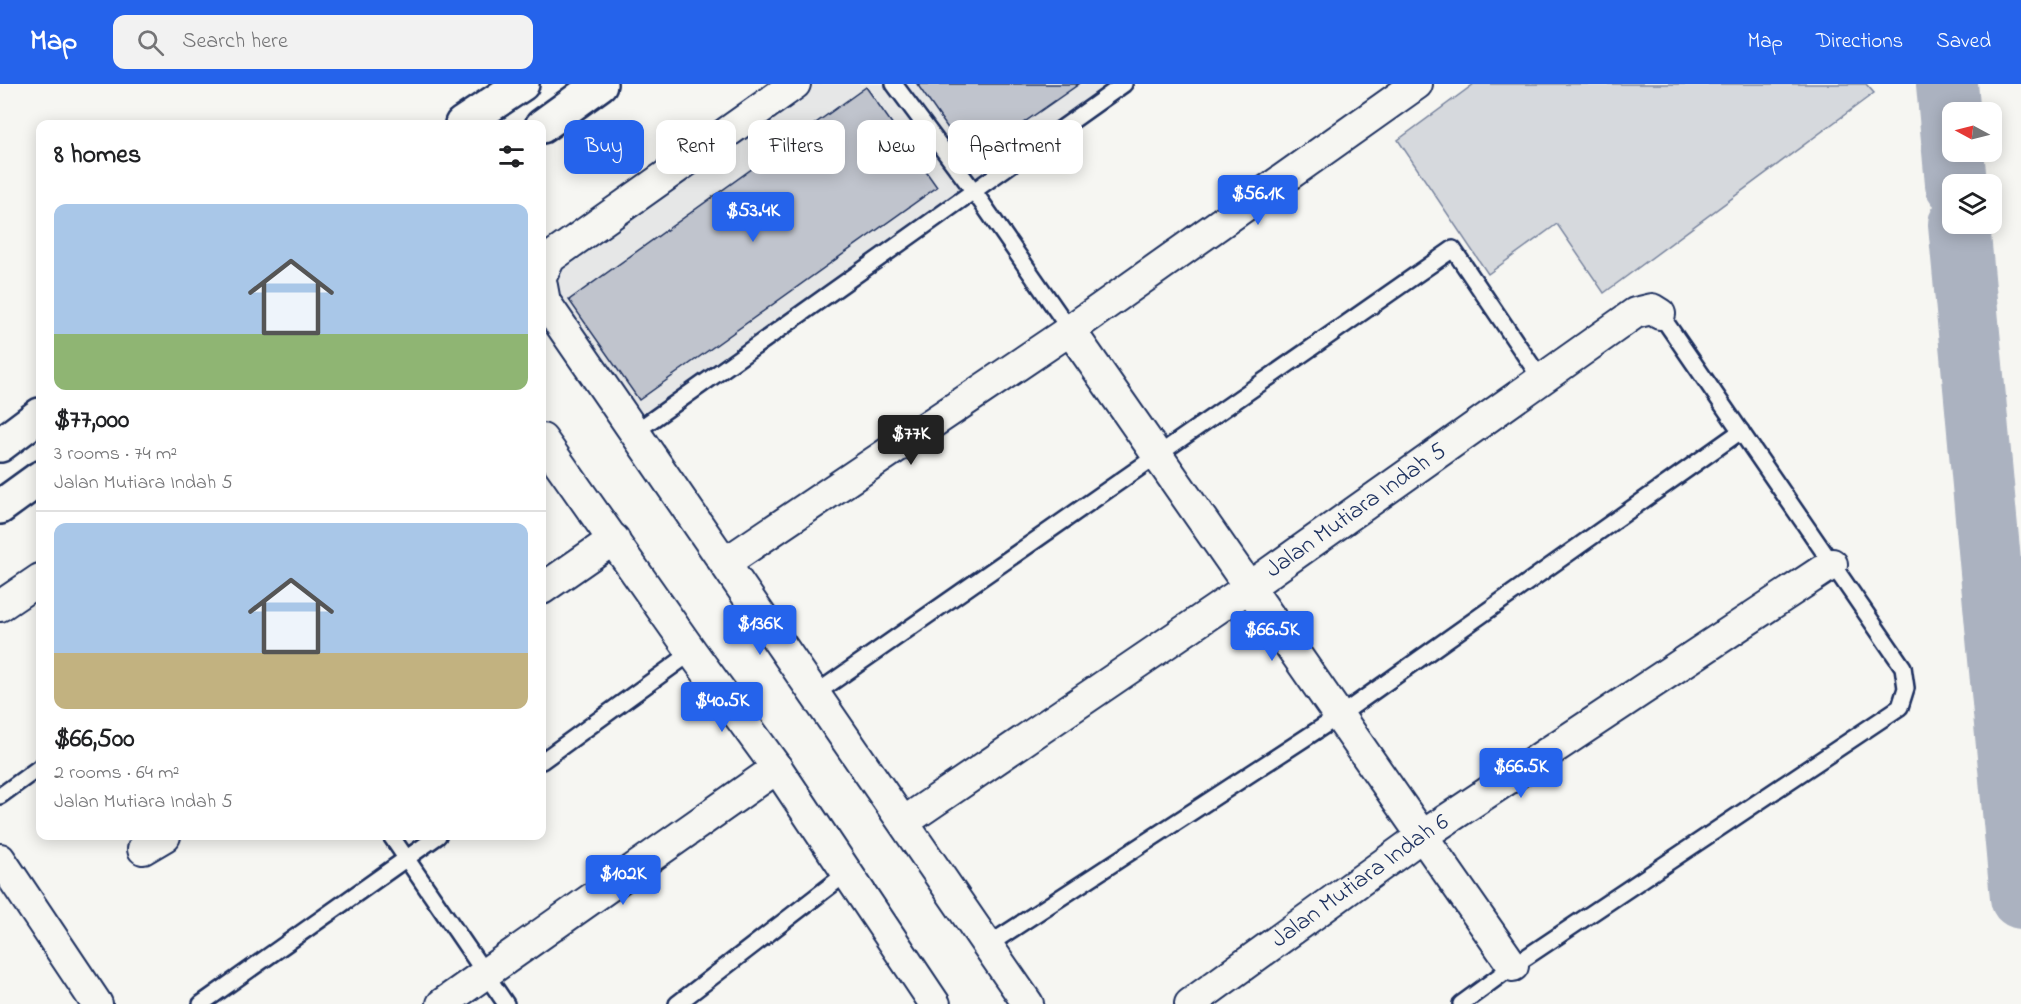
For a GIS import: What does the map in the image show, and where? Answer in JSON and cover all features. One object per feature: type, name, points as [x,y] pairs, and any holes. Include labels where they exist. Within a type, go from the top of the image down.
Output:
[{"type":"street","points":[[468,120],[522,84]]},
{"type":"street","points":[[546,123],[600,84]]},
{"type":"street","points":[[546,266],[550,258],[795,84]]},
{"type":"street","points":[[725,563],[1070,330],[1418,84]]},
{"type":"street","points":[[546,303],[1028,1004]]},
{"type":"street","name":"Jalan Mutiara Indah 5","points":[[904,822],[1249,587],[1635,313],[1652,309],[1660,314]]},
{"type":"street","points":[[1070,330],[1513,966]]},
{"type":"street","points":[[0,445],[36,418]]},
{"type":"street","points":[[546,445],[777,768],[848,872],[932,1003]]},
{"type":"street","points":[[0,507],[36,481]]},
{"type":"street","points":[[546,586],[614,539]]},
{"type":"street","name":"Jalan Mutiara Indah 6","points":[[1190,1004],[1422,836],[1832,564]]},
{"type":"street","points":[[0,606],[36,582]]},
{"type":"street","points":[[442,1004],[777,768]]},
{"type":"street","points":[[0,859],[97,1004]]},
{"type":"lane","points":[[894,84],[973,190],[1070,330]]},
{"type":"lane","points":[[635,432],[1124,84]]},
{"type":"lane","points":[[815,694],[1453,249],[1541,379]]},
{"type":"lane","points":[[1461,1004],[1513,966],[1900,707],[1906,688],[1903,667],[1660,314]]},
{"type":"lane","points":[[988,945],[1339,716],[1741,431]]},
{"type":"lane","points":[[546,758],[692,652]]},
{"type":"lane","points":[[0,796],[36,770]]},
{"type":"lane","points":[[394,840],[506,1004]]},
{"type":"lane","points":[[201,1004],[432,840]]},
{"type":"lane","points":[[677,1004],[848,872]]},
{"type":"shaded area","points":[[773,84],[1115,84],[1064,120],[948,120],[948,174],[988,174],[642,420],[546,285],[546,276],[666,174],[736,174],[736,120],[730,120]]},
{"type":"shaded area","points":[[1474,84],[1866,84],[1874,93],[1604,293],[1557,224],[1488,274],[1398,140]]},
{"type":"building","points":[[917,84],[1079,84],[1027,120],[948,120],[948,128]]},
{"type":"building","points":[[866,87],[889,120],[857,120],[857,174],[928,174],[937,187],[639,400],[569,300],[748,172],[748,174],[845,174],[845,120],[820,120]]},
{"type":"waterway","points":[[1947,84],[1955,174]]},
{"type":"waterway","points":[[1960,234],[2021,898]]}]
